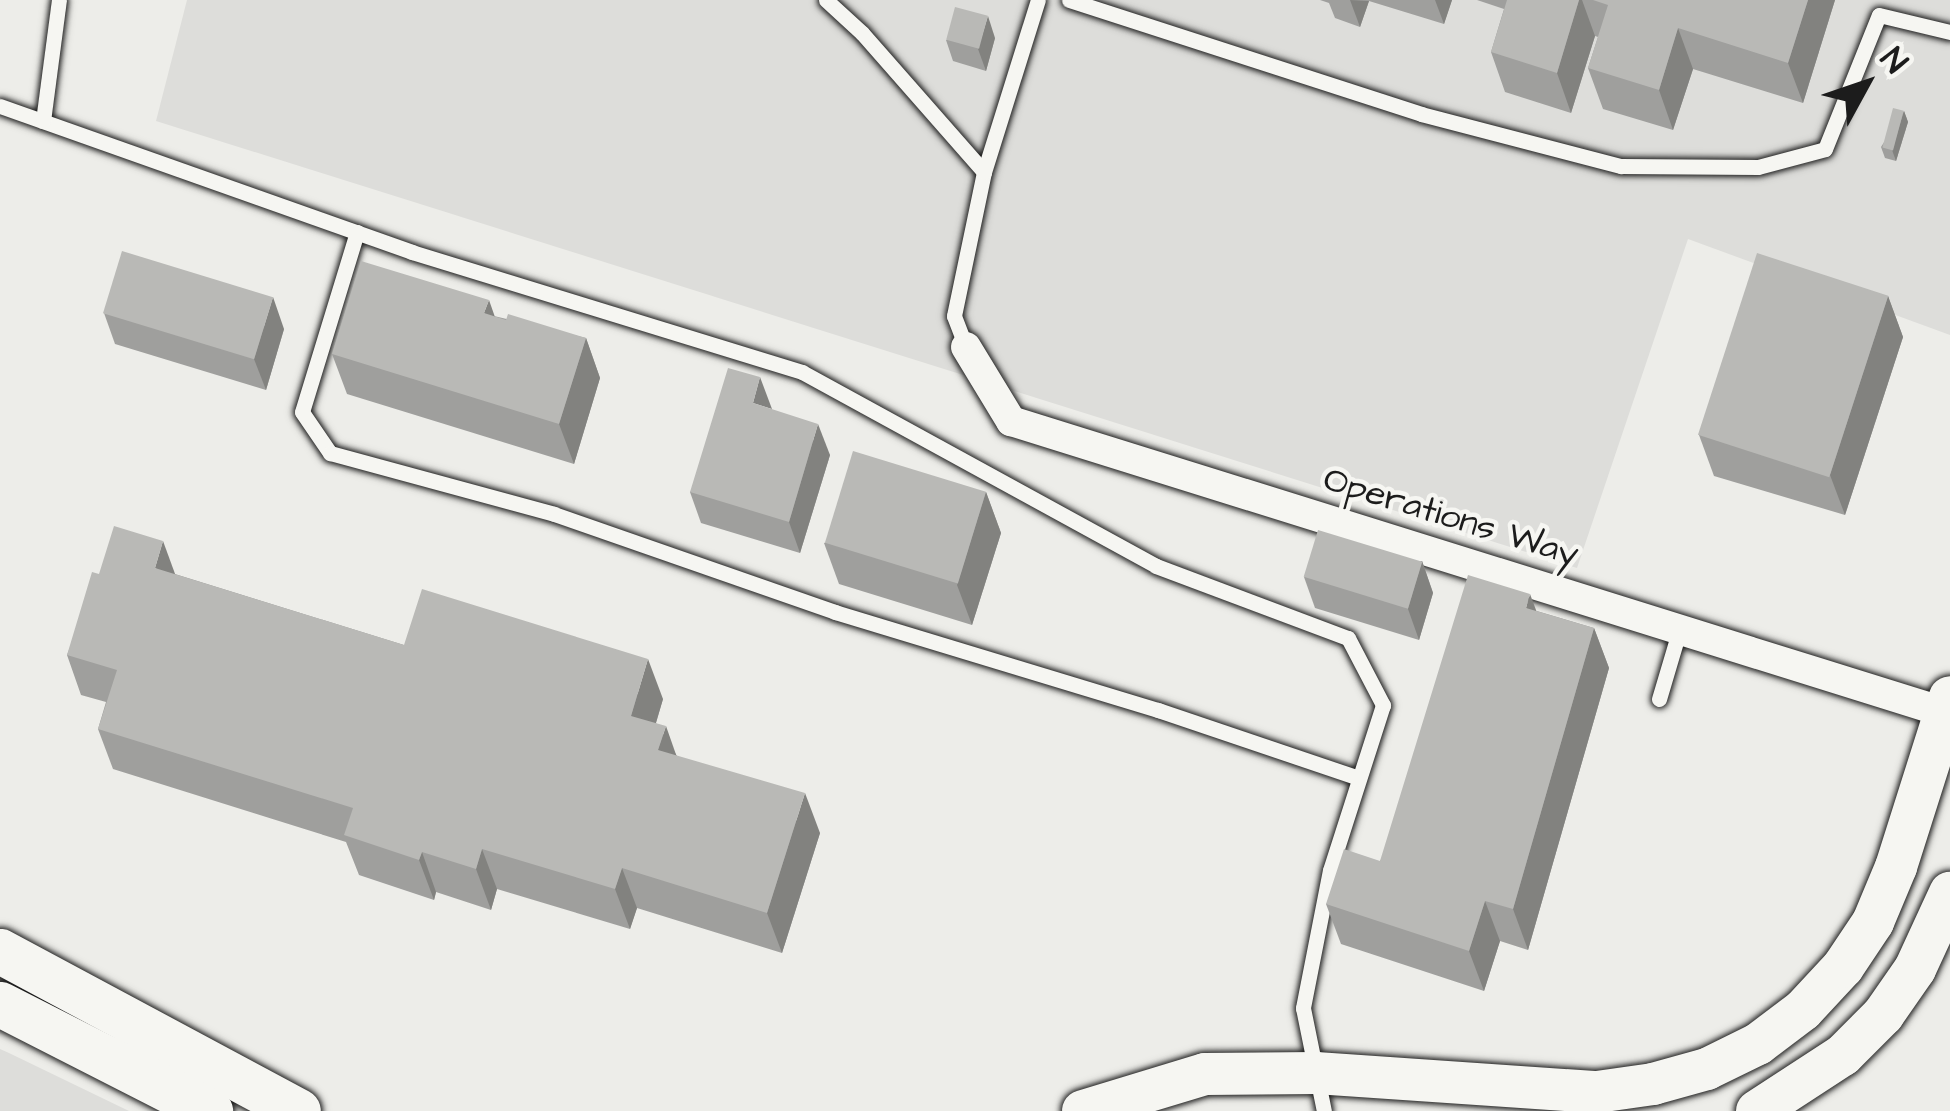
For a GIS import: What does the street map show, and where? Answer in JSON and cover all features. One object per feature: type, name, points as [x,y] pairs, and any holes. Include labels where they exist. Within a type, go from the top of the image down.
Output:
[{"type":"main road","points":[[0,951],[298,1111]]},
{"type":"main road","points":[[0,1004],[210,1111]]},
{"type":"street","name":"Operations Way","points":[[966,347],[1011,421],[1948,708]]},
{"type":"street","points":[[1083,1111],[1205,1075],[1320,1092],[1597,1092],[1653,1084],[1707,1069],[1758,1044],[1803,1010],[1843,967],[1873,922],[1948,708]]},
{"type":"street","points":[[1757,1111],[1828,1066],[1882,1015],[1915,970],[1950,893]]},
{"type":"lane","points":[[43,121],[59,0]]},
{"type":"lane","points":[[826,0],[862,33],[985,172]]},
{"type":"lane","points":[[966,347],[954,316],[985,172],[1038,0]]},
{"type":"lane","points":[[1069,0],[1421,114],[1621,166],[1758,167],[1825,148],[1881,7],[1950,32]]},
{"type":"lane","points":[[0,106],[357,232],[802,372],[1156,566],[1348,638],[1383,705],[1330,870],[1303,1008],[1320,1092]]},
{"type":"lane","points":[[357,232],[302,412],[330,453],[554,514],[835,612],[1157,710],[1359,778]]},
{"type":"lane","points":[[1659,699],[1680,628]]},
{"type":"shaded area","points":[[187,0],[1950,0],[1950,335],[1688,239],[1577,568],[156,121]]},
{"type":"shaded area","points":[[0,1049],[9,1053],[129,1111],[0,1111]]},
{"type":"building","points":[[1507,0],[1579,0],[1557,73],[1491,52]]},
{"type":"building","points":[[1593,0],[1808,0],[1788,63],[1678,28],[1659,90],[1588,68],[1608,5]]},
{"type":"building","points":[[955,7],[988,16],[979,49],[946,40]]},
{"type":"building","points":[[1893,108],[1904,111],[1893,150],[1882,148]]},
{"type":"building","points":[[122,251],[273,297],[254,359],[103,313]]},
{"type":"building","points":[[1757,253],[1888,296],[1829,477],[1698,435]]},
{"type":"building","points":[[361,261],[489,300],[484,313],[506,320],[508,314],[586,338],[559,424],[332,354]]},
{"type":"building","points":[[728,368],[760,377],[753,403],[818,424],[789,522],[690,492]]},
{"type":"building","points":[[853,451],[986,492],[958,583],[825,543]]},
{"type":"building","points":[[114,526],[163,541],[155,568],[404,645],[422,589],[648,659],[631,716],[666,726],[658,750],[805,793],[767,913],[622,868],[615,889],[482,849],[476,869],[422,852],[419,860],[344,835],[353,808],[98,729],[117,670],[67,655],[92,572],[99,574]]},
{"type":"building","points":[[1318,530],[1422,562],[1408,609],[1304,577]]},
{"type":"building","points":[[1468,575],[1530,594],[1526,608],[1594,628],[1513,909],[1485,901],[1469,951],[1326,904],[1344,849],[1380,861]]}]
